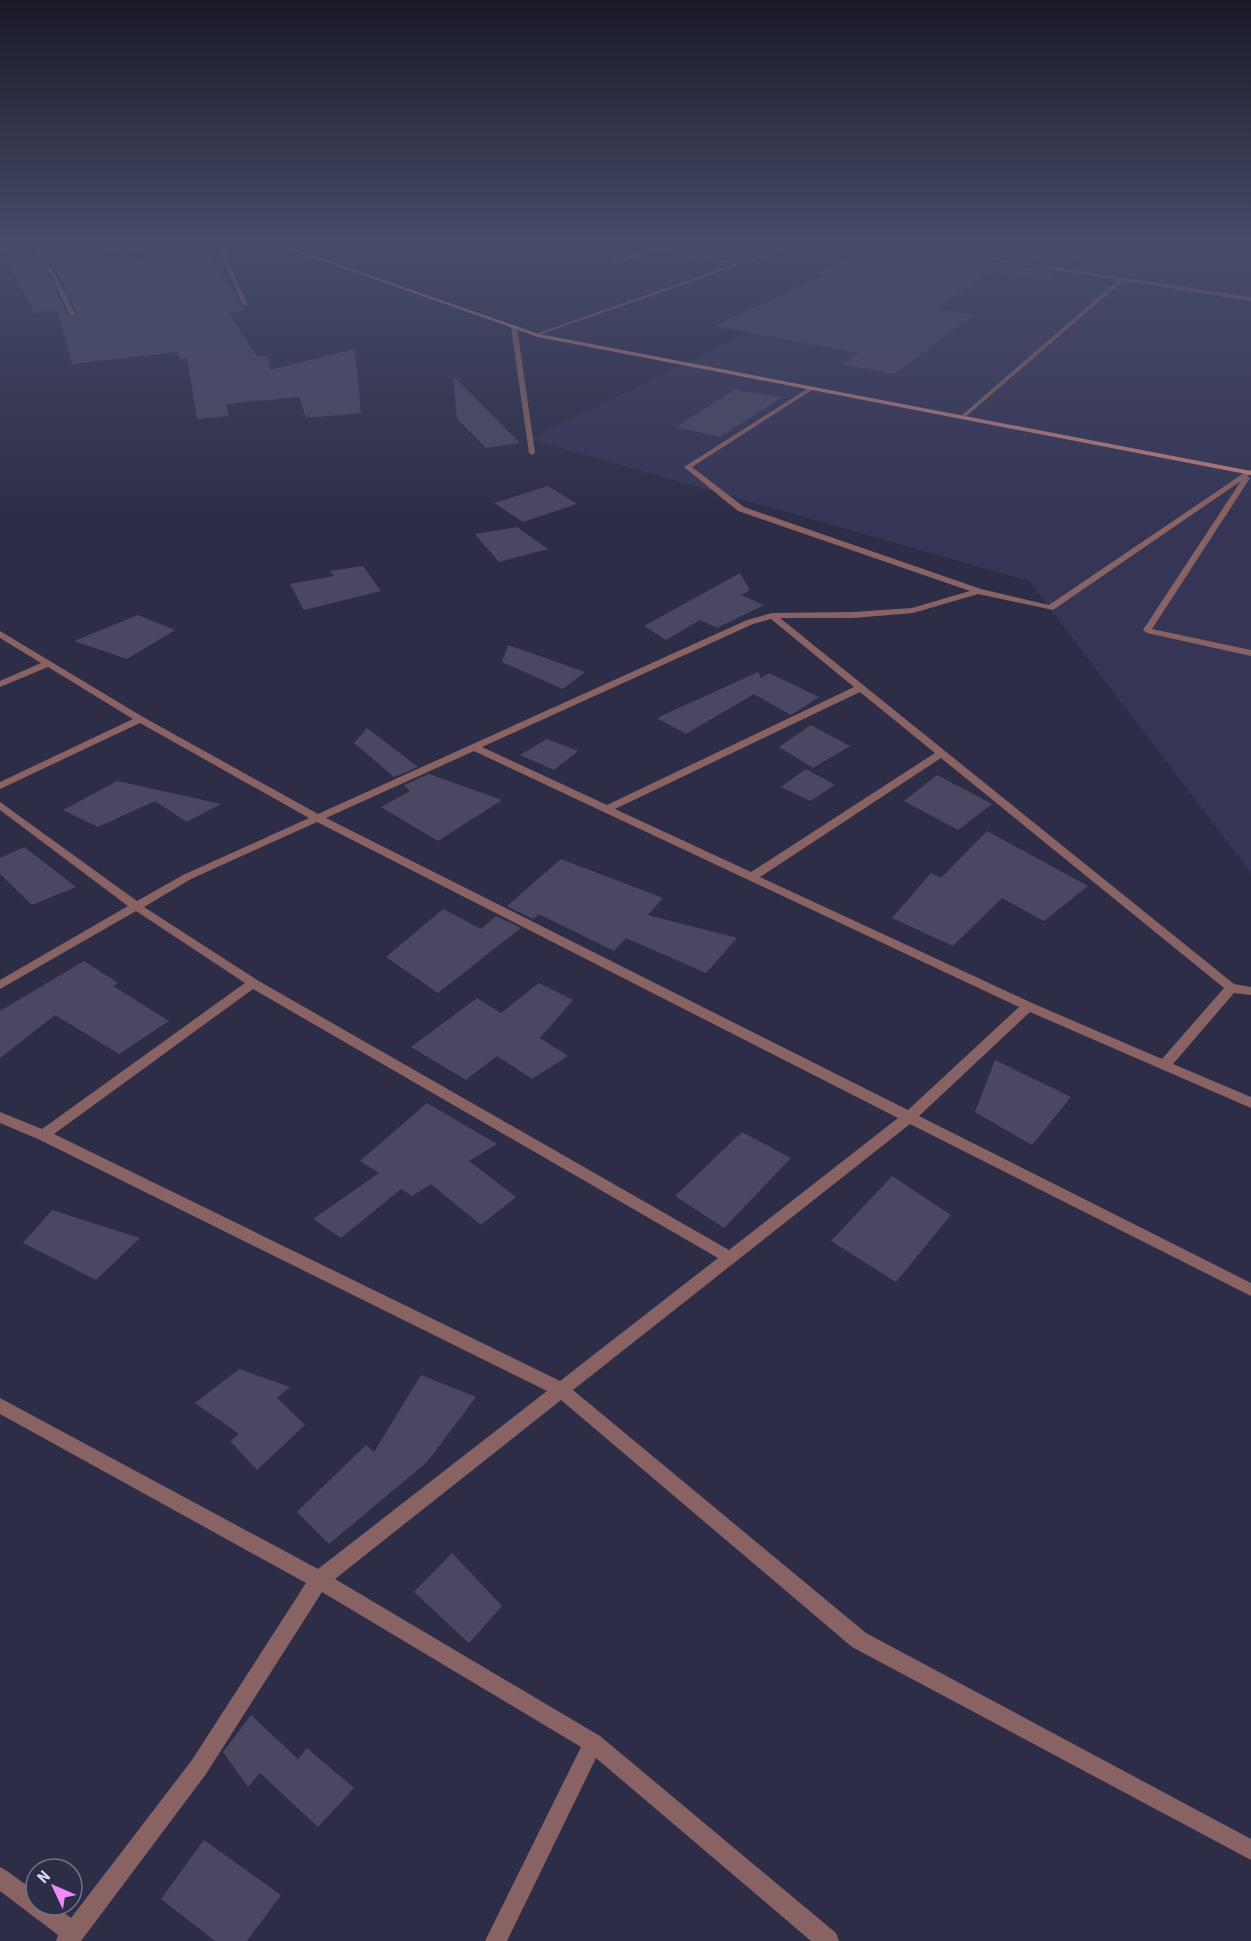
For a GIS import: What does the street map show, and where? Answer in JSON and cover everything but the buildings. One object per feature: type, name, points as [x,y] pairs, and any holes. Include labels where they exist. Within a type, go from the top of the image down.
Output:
[{"type":"main road","points":[[541,336],[1250,472]]},
{"type":"street","points":[[515,336],[532,453]]},
{"type":"street","points":[[963,417],[1057,336]]},
{"type":"street","points":[[812,388],[687,467],[741,509],[978,591],[1050,608],[1250,472]]},
{"type":"street","points":[[1250,472],[1147,630],[1251,653]]},
{"type":"street","points":[[0,985],[187,877],[750,622],[772,616],[853,615],[913,610],[978,591]]},
{"type":"street","points":[[772,616],[1231,988],[1251,991]]},
{"type":"street","points":[[0,634],[140,719],[319,819],[1251,1290]]},
{"type":"street","points":[[0,684],[49,663]]},
{"type":"street","points":[[607,809],[860,688]]},
{"type":"street","points":[[0,786],[140,719]]},
{"type":"street","points":[[476,748],[1028,1006],[1251,1103]]},
{"type":"street","points":[[752,877],[941,754]]},
{"type":"street","points":[[0,805],[137,907],[253,983],[730,1258]]},
{"type":"street","points":[[43,1135],[253,983]]},
{"type":"street","points":[[1164,1065],[1231,988]]},
{"type":"street","points":[[0,1878],[70,1937],[199,1767],[319,1580],[909,1117],[1028,1006]]},
{"type":"street","points":[[0,1117],[43,1135],[561,1390],[859,1640],[1251,1850]]},
{"type":"street","points":[[0,1405],[319,1580],[593,1743],[828,1941]]},
{"type":"street","points":[[496,1941],[593,1743]]},
{"type":"shaded area","points":[[742,336],[1251,336],[1251,873],[1029,581],[529,439]]}]
